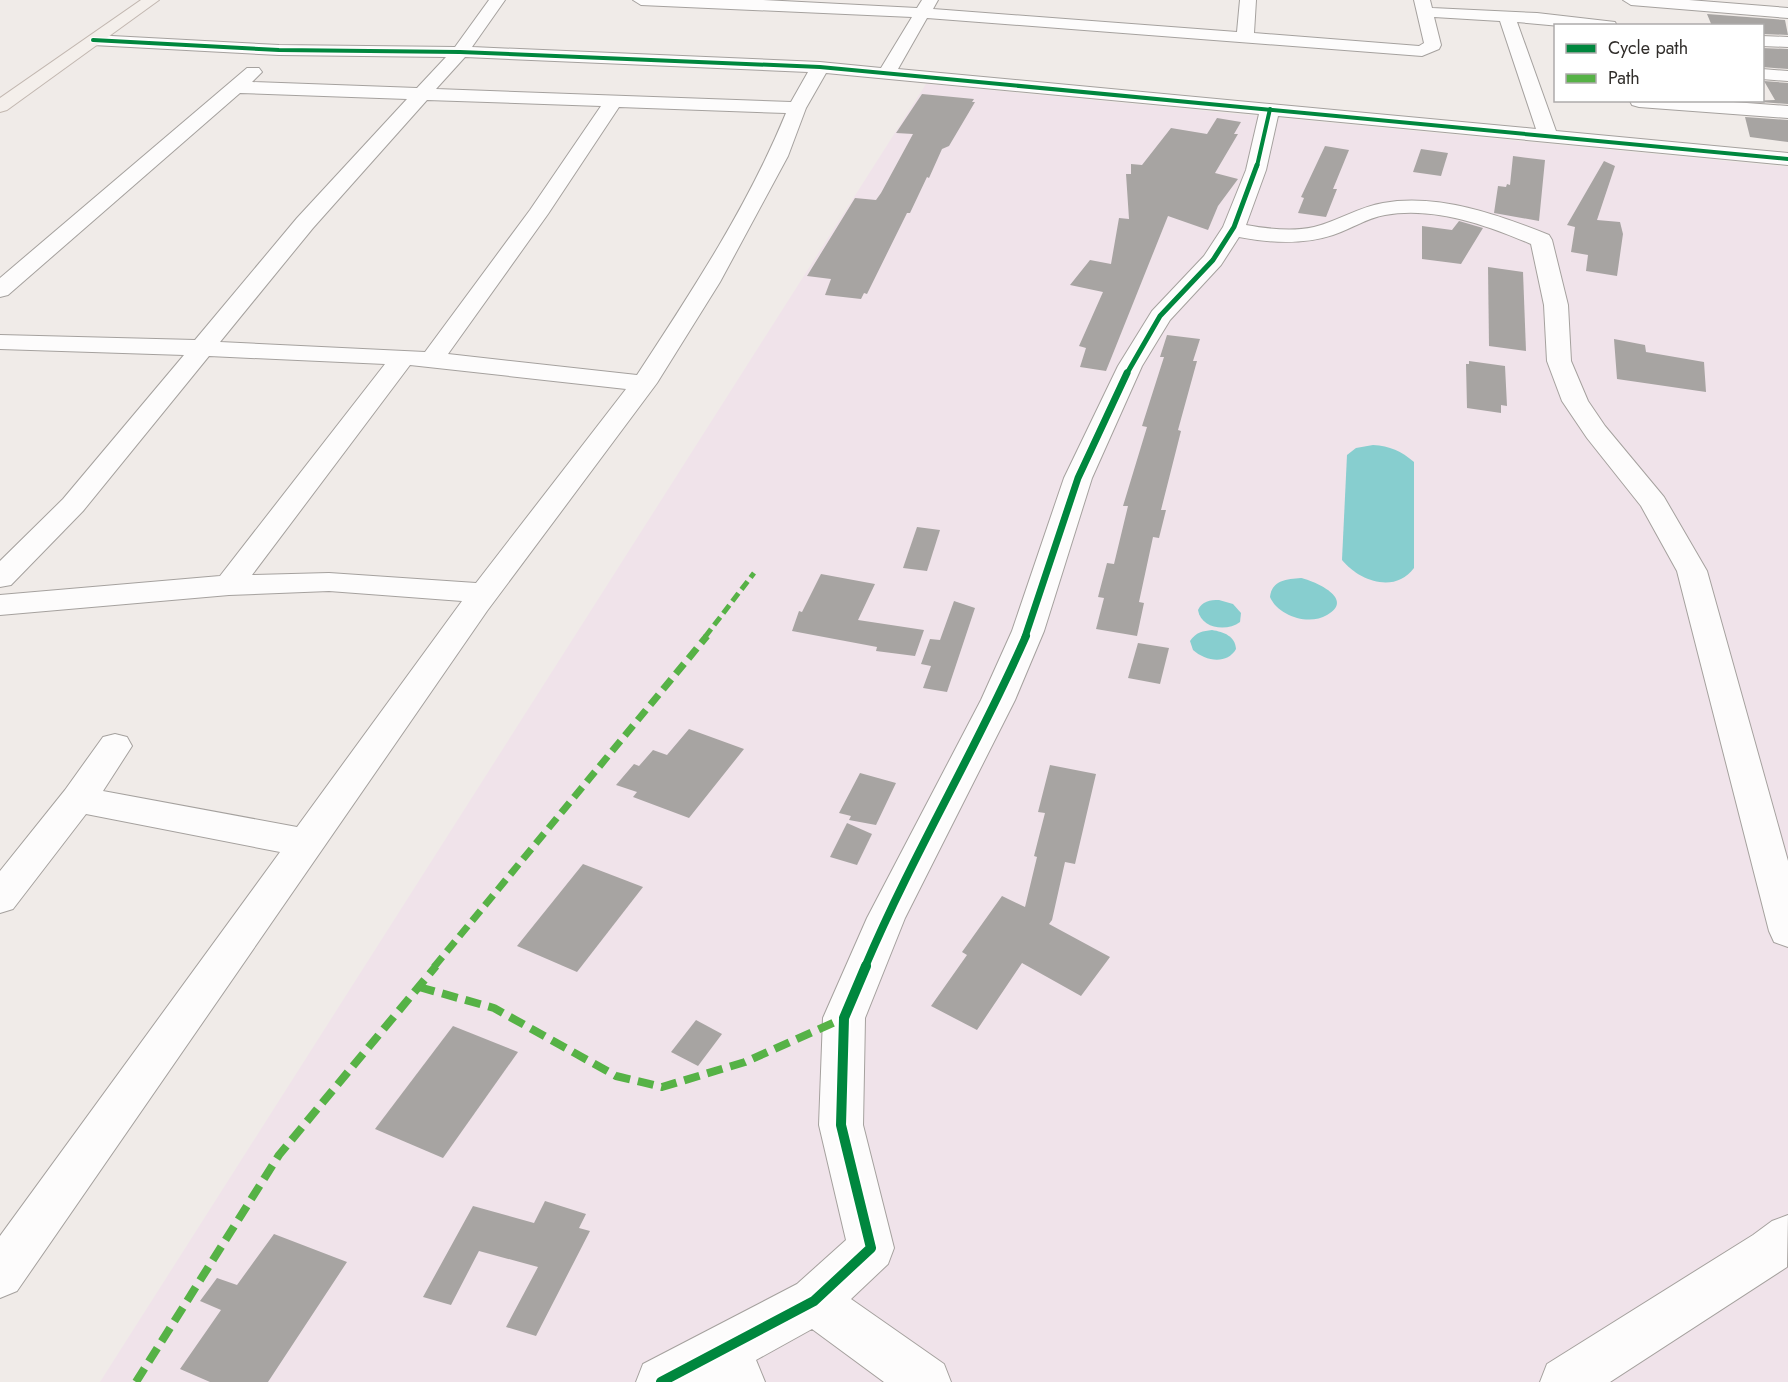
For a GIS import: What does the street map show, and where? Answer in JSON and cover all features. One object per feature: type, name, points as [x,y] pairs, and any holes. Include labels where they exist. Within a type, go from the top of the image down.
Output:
[{"type":"main road","points":[[0,106],[151,0]]},
{"type":"street","points":[[0,578],[73,505],[305,223],[460,52],[497,0]]},
{"type":"street","points":[[641,0],[926,7],[1018,20],[1422,51],[1433,45],[1423,6],[1507,18],[1537,18],[1593,24]]},
{"type":"street","points":[[1018,20],[1026,0]]},
{"type":"street","points":[[1245,37],[1248,0]]},
{"type":"street","points":[[1631,0],[1788,13]]},
{"type":"street","points":[[887,73],[926,7]]},
{"type":"street","points":[[1507,18],[1548,135]]},
{"type":"street","points":[[93,40],[279,50],[460,52],[820,67],[1788,159]]},
{"type":"street","points":[[1764,41],[1788,42]]},
{"type":"street","points":[[0,290],[279,50]]},
{"type":"street","points":[[0,1275],[485,593],[644,382],[709,282],[778,156],[797,108],[820,67]]},
{"type":"street","points":[[1764,74],[1788,76]]},
{"type":"street","points":[[236,87],[797,108]]},
{"type":"street","points":[[432,360],[537,214],[613,102]]},
{"type":"street","points":[[1640,102],[1666,147]]},
{"type":"street","points":[[1653,102],[1788,112]]},
{"type":"street","points":[[661,1382],[734,1366],[814,1300],[871,1248],[841,1125],[844,1018],[885,918],[998,700],[1028,631],[1078,478],[1130,366],[1160,316],[1213,260],[1233,229],[1256,170],[1270,109]]},
{"type":"street","points":[[1233,229],[1266,236],[1292,235],[1323,231],[1386,208],[1422,209],[1491,221],[1541,240],[1556,305],[1559,362],[1575,401],[1596,432],[1654,503],[1692,571],[1788,931]]},
{"type":"street","points":[[0,342],[403,357],[644,382]]},
{"type":"street","points":[[229,585],[403,357]]},
{"type":"street","points":[[0,605],[229,585],[329,582],[485,593]]},
{"type":"street","points":[[0,898],[78,799],[115,746]]},
{"type":"street","points":[[78,799],[307,843]]},
{"type":"street","points":[[1565,1382],[1770,1251],[1788,1237]]},
{"type":"street","points":[[814,1300],[926,1382]]},
{"type":"shaded area","points":[[926,84],[1788,167],[1788,1382],[100,1382]]},
{"type":"water","points":[[1373,445],[1395,450],[1414,462],[1414,568],[1397,581],[1377,582],[1367,579],[1342,560],[1347,455],[1356,448]]},
{"type":"water","points":[[1301,578],[1330,592],[1337,603],[1335,609],[1327,615],[1312,620],[1287,614],[1274,604],[1270,597],[1271,591],[1277,584]]},
{"type":"water","points":[[1212,600],[1233,604],[1241,613],[1240,622],[1222,628],[1209,625],[1204,621],[1198,610],[1200,607]]},
{"type":"water","points":[[1212,630],[1225,633],[1234,641],[1236,649],[1232,654],[1216,660],[1204,657],[1193,650],[1190,641],[1192,638],[1200,632]]},
{"type":"building","points":[[1707,14],[1785,20],[1788,35],[1764,34],[1764,24],[1711,24]]},
{"type":"building","points":[[1764,48],[1788,49],[1788,69],[1764,67]]},
{"type":"building","points":[[1764,81],[1788,83],[1788,104],[1761,102],[1775,100]]},
{"type":"building","points":[[922,94],[974,99],[972,102],[975,102],[949,146],[942,149],[867,294],[864,293],[861,299],[825,295],[831,279],[807,276],[855,198],[876,200],[881,193],[913,134],[896,133]]},
{"type":"building","points":[[1745,117],[1788,120],[1788,142],[1750,137]]},
{"type":"building","points":[[1217,118],[1241,122],[1234,134],[1238,134],[1215,173],[1238,179],[1218,206],[1208,230],[1168,216],[1106,371],[1080,367],[1086,348],[1079,346],[1103,292],[1070,285],[1090,260],[1111,264],[1119,218],[1129,219],[1126,174],[1131,174],[1131,164],[1142,165],[1171,128],[1207,134]]},
{"type":"building","points":[[1325,146],[1349,150],[1333,189],[1337,189],[1326,217],[1298,213],[1304,198],[1301,197]]},
{"type":"building","points":[[1421,149],[1448,153],[1441,176],[1413,172]]},
{"type":"building","points":[[1513,156],[1545,160],[1539,221],[1494,213],[1498,186],[1510,185]]},
{"type":"building","points":[[1604,161],[1615,166],[1597,220],[1620,222],[1623,234],[1617,276],[1586,271],[1588,255],[1571,252],[1575,227],[1567,225]]},
{"type":"building","points":[[1459,221],[1483,228],[1461,264],[1422,259],[1422,226],[1452,230]]},
{"type":"building","points":[[1488,267],[1523,272],[1526,351],[1489,346]]},
{"type":"building","points":[[1167,335],[1200,339],[1193,361],[1197,361],[1178,430],[1181,431],[1161,510],[1166,510],[1159,538],[1153,537],[1139,602],[1144,603],[1137,636],[1096,629],[1104,598],[1098,597],[1107,563],[1114,564],[1128,506],[1123,506],[1147,427],[1142,426],[1164,357],[1160,357]]},
{"type":"building","points":[[1614,339],[1645,345],[1646,352],[1704,362],[1706,392],[1617,379]]},
{"type":"building","points":[[1469,361],[1505,366],[1507,406],[1501,405],[1501,413],[1467,408],[1466,364],[1469,364]]},
{"type":"building","points":[[917,527],[940,530],[927,571],[903,568]]},
{"type":"building","points":[[821,574],[875,584],[858,620],[924,630],[915,656],[876,651],[877,647],[792,631],[799,611],[802,612]]},
{"type":"building","points":[[954,601],[975,608],[947,692],[923,688],[931,666],[921,664],[930,639],[940,640]]},
{"type":"building","points":[[1138,643],[1169,648],[1160,684],[1128,678]]},
{"type":"building","points":[[689,729],[744,749],[689,818],[633,797],[637,792],[616,785],[634,764],[639,766],[653,750],[667,755]]},
{"type":"building","points":[[1050,765],[1096,774],[1075,864],[1065,862],[1052,920],[1049,924],[1110,957],[1081,996],[1022,963],[977,1030],[931,1006],[967,955],[962,952],[1002,896],[1025,907],[1037,857],[1034,856],[1045,813],[1038,812]]},
{"type":"building","points":[[860,773],[896,783],[876,825],[849,820],[851,816],[839,813]]},
{"type":"building","points":[[847,823],[872,834],[857,865],[830,857]]},
{"type":"building","points":[[583,864],[643,887],[577,972],[517,946]]},
{"type":"building","points":[[696,1020],[722,1034],[698,1066],[671,1052]]},
{"type":"building","points":[[453,1026],[518,1052],[443,1158],[375,1129]]},
{"type":"building","points":[[545,1201],[586,1214],[579,1228],[590,1231],[536,1336],[506,1327],[538,1267],[479,1251],[451,1305],[423,1297],[473,1206],[534,1223]]},
{"type":"building","points":[[274,1234],[347,1262],[268,1382],[210,1382],[180,1369],[221,1310],[200,1301],[217,1278],[237,1285]]},
{"type":"marked path","points":[[136,1382],[279,1155],[680,671],[754,573]]},
{"type":"marked path","points":[[419,987],[494,1008],[616,1076],[662,1087],[745,1062],[844,1018]]},
{"type":"cycle path","points":[[93,40],[279,50],[460,52],[820,67],[1788,159]]},
{"type":"cycle path","points":[[661,1382],[814,1301],[871,1248],[841,1125],[844,1018],[886,918],[998,700],[1028,631],[1078,478],[1130,366],[1160,316],[1213,260],[1234,227],[1256,170],[1270,109]]}]
